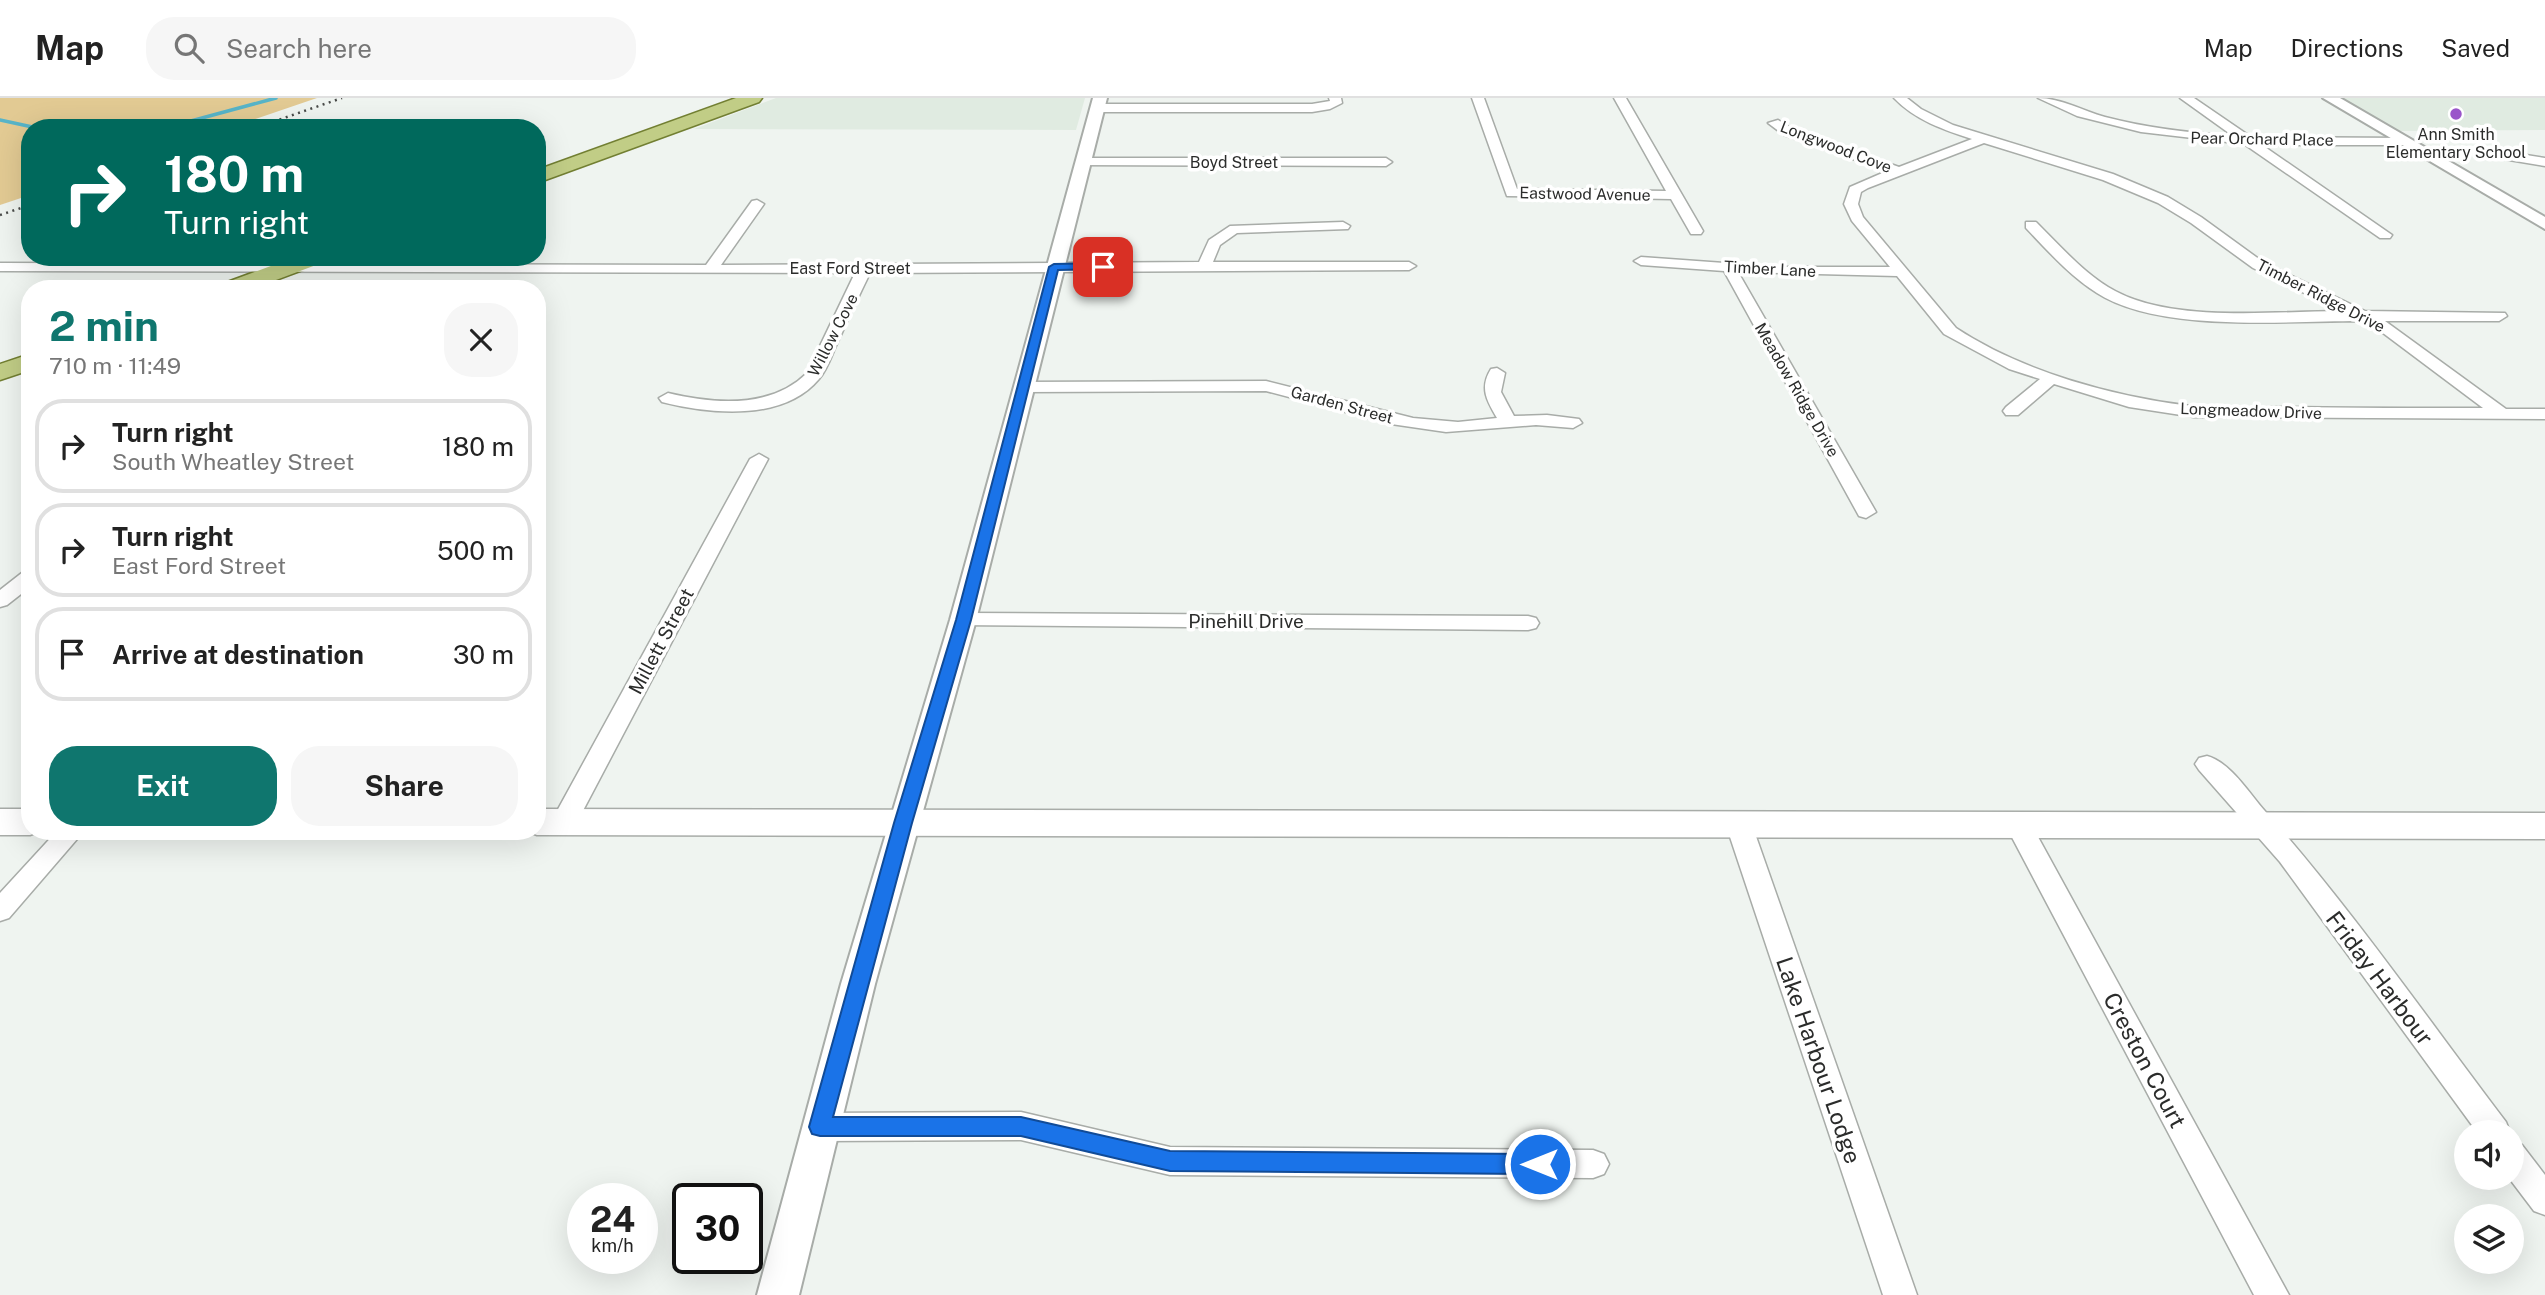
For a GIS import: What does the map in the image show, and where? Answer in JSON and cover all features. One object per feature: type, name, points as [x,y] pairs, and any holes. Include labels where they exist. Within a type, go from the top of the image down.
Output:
[{"type":"main road","points":[[546,174],[754,98]]},
{"type":"main road","points":[[255,280],[290,267]]},
{"type":"main road","points":[[0,372],[21,365]]},
{"type":"main road","points":[[0,822],[21,822]]},
{"type":"main road","points":[[551,822],[2263,826],[2540,832]]},
{"type":"street","points":[[778,1295],[820,1127],[903,823],[963,620],[1099,103],[1312,108],[1336,103],[1335,98]]},
{"type":"street","name":"Eastwood Avenue","points":[[1478,98],[1512,193],[1676,195]]},
{"type":"street","points":[[1620,98],[1696,231]]},
{"type":"street","name":"Timber Ridge Drive","points":[[1900,98],[1933,120],[1983,139],[2108,177],[2183,211],[2258,265],[2367,317],[2409,344],[2502,414]]},
{"type":"street","name":"Pear Orchard Place","points":[[2043,98],[2082,113],[2144,131],[2206,140],[2403,141]]},
{"type":"street","points":[[2186,98],[2385,235]]},
{"type":"street","points":[[2330,98],[2545,224]]},
{"type":"street","name":"Longwood Cove","points":[[1774,123],[1788,132],[1899,171]]},
{"type":"street","name":"Longmeadow Drive","points":[[1983,139],[1863,185],[1851,196],[1851,204],[1857,218],[1940,321],[1957,336],[1985,352],[2051,378],[2129,402],[2194,412],[2545,414]]},
{"type":"street","points":[[2501,155],[2545,162]]},
{"type":"street","name":"Boyd Street","points":[[1082,162],[1386,162]]},
{"type":"street","points":[[710,268],[757,204]]},
{"type":"street","points":[[2031,225],[2089,283],[2110,297],[2140,307],[2197,316],[2499,316]]},
{"type":"street","points":[[1205,267],[1210,245],[1220,234],[1235,229],[1343,226]]},
{"type":"street","name":"Timber Lane","points":[[1641,261],[1804,272],[1899,272]]},
{"type":"street","name":"East Ford Street","points":[[290,267],[1409,266]]},
{"type":"street","points":[[0,267],[290,267]]},
{"type":"street","name":"Willow Cove","points":[[668,398],[690,405],[743,405],[796,393],[807,385],[814,375],[866,267]]},
{"type":"street","name":"Meadow Ridge Drive","points":[[1731,267],[1731,274],[1866,512]]},
{"type":"street","points":[[1497,373],[1492,380],[1492,394],[1509,423]]},
{"type":"street","points":[[2012,411],[2051,378]]},
{"type":"street","name":"Garden Street","points":[[1025,387],[1266,386],[1305,392],[1384,418],[1431,426],[1462,427],[1532,420],[1573,423]]},
{"type":"street","name":"Millett Street","points":[[551,822],[758,459]]},
{"type":"street","points":[[0,601],[21,584]]},
{"type":"street","name":"Pinehill Drive","points":[[963,620],[1528,623]]},
{"type":"street","name":"Friday Harbour","points":[[2207,764],[2289,855],[2486,1120]]},
{"type":"street","name":"Lake Harbour Lodge","points":[[1739,825],[1900,1295]]},
{"type":"street","name":"Creston Court","points":[[2019,825],[2272,1295]]},
{"type":"street","points":[[0,911],[64,840]]},
{"type":"street","points":[[820,1127],[1021,1126],[1170,1161],[1593,1164]]},
{"type":"street","points":[[2524,1172],[2545,1200]]},
{"type":"shaded area","points":[[0,98],[317,98],[255,119],[21,119],[21,198],[0,205]]},
{"type":"shaded area","points":[[776,98],[1085,98],[1076,130],[694,129]]},
{"type":"shaded area","name":"Ann Smith Elementary School","points":[[2339,98],[2545,98],[2545,130],[2396,131]]},
{"type":"waterway","points":[[198,119],[276,98]]},
{"type":"waterway","points":[[0,120],[21,125]]},
{"type":"railway","points":[[281,119],[342,98]]},
{"type":"railway","points":[[0,215],[21,208]]},
{"type":"place","name":"Ann Smith Elementary School","points":[[2456,114]]},
{"type":"route","points":[[1103,267],[1054,267],[963,620],[903,823],[820,1127],[1021,1126],[1170,1161],[1540,1164]]}]
